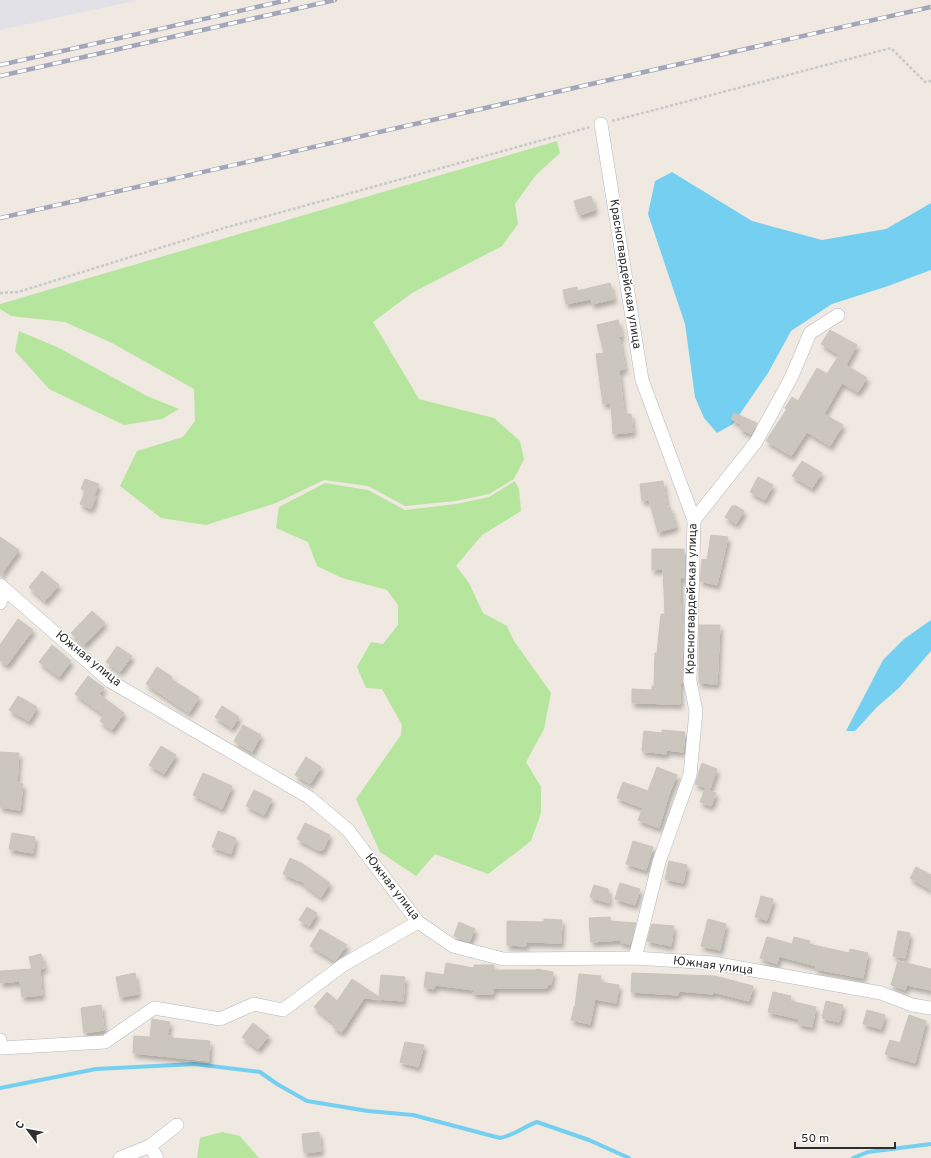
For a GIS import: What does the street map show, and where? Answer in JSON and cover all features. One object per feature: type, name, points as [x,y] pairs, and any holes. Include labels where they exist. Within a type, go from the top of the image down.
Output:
[{"type":"street","name":"Красногвардейская улица","points":[[601,124],[642,380],[694,520],[690,681],[696,711],[690,774],[658,862],[635,958]]},
{"type":"street","points":[[694,520],[756,442],[792,376],[810,333],[838,315]]},
{"type":"street","points":[[0,603],[3,587]]},
{"type":"street","name":"Южная улица","points":[[3,587],[110,680],[310,798],[348,830],[418,922],[454,946],[503,958],[635,958],[713,963],[881,993],[912,1004],[931,1008]]},
{"type":"street","points":[[1,1044],[105,1042],[154,1008],[220,1019],[254,1004],[283,1010],[343,965],[418,922]]},
{"type":"street","points":[[120,1158],[150,1146],[177,1125]]},
{"type":"street","points":[[150,1146],[157,1158]]},
{"type":"path","points":[[0,293],[18,292],[224,228],[601,124],[891,48],[925,82],[931,81]]},
{"type":"shaded area","points":[[0,0],[139,0],[0,30]]},
{"type":"green space","points":[[557,141],[560,153],[535,176],[515,204],[518,224],[502,246],[412,293],[373,322],[419,399],[494,418],[520,441],[524,459],[514,479],[489,494],[456,501],[405,506],[368,486],[324,480],[276,503],[206,525],[161,518],[120,486],[137,451],[183,437],[195,421],[194,389],[112,343],[65,322],[11,316],[0,309],[0,304]]},
{"type":"green space","points":[[19,331],[59,348],[147,396],[179,409],[162,419],[124,425],[49,389],[15,351]]},
{"type":"green space","points":[[515,481],[519,489],[521,511],[482,535],[456,566],[469,583],[483,613],[507,626],[514,641],[551,693],[544,729],[526,762],[541,787],[541,813],[531,841],[488,874],[435,854],[416,876],[380,852],[356,799],[401,735],[402,725],[382,689],[366,688],[357,667],[371,642],[383,644],[398,625],[398,605],[387,590],[342,578],[317,566],[308,542],[276,528],[279,507],[325,483],[368,490],[405,510],[456,504],[489,497]]},
{"type":"green space","points":[[222,1132],[240,1136],[259,1158],[197,1158],[200,1138]]},
{"type":"water","points":[[672,172],[752,221],[822,240],[886,229],[931,203],[931,270],[832,304],[791,331],[768,373],[733,424],[717,433],[704,418],[695,397],[685,324],[648,214],[655,181]]},
{"type":"water","points":[[931,620],[931,651],[899,688],[877,707],[855,731],[846,731],[883,660],[904,639]]},
{"type":"building","points":[[591,196],[595,210],[579,215],[574,201]]},
{"type":"building","points":[[610,283],[614,299],[592,304],[591,299],[566,304],[563,290],[577,287],[577,291]]},
{"type":"building","points":[[618,320],[622,336],[619,336],[625,369],[619,370],[624,414],[631,414],[633,432],[613,434],[611,403],[603,404],[596,354],[604,353],[597,325]]},
{"type":"building","points":[[830,330],[857,345],[846,365],[867,378],[858,392],[842,383],[824,414],[843,425],[830,446],[807,432],[791,456],[766,441],[787,409],[785,408],[792,397],[798,401],[817,368],[827,374],[839,355],[821,344]]},
{"type":"building","points":[[734,413],[757,423],[751,434],[740,429],[741,425],[731,419]]},
{"type":"building","points":[[802,461],[822,473],[812,488],[792,476]]},
{"type":"building","points":[[758,477],[773,485],[765,500],[750,492]]},
{"type":"building","points":[[85,479],[99,484],[94,495],[81,489]]},
{"type":"building","points":[[663,481],[667,508],[670,507],[676,527],[658,532],[649,500],[642,501],[640,484]]},
{"type":"building","points":[[85,492],[96,496],[91,509],[80,504]]},
{"type":"building","points":[[732,506],[736,506],[744,511],[736,524],[725,517]]},
{"type":"building","points":[[711,535],[728,537],[717,585],[700,581],[702,559],[707,560]]},
{"type":"building","points":[[0,537],[19,550],[0,576]]},
{"type":"building","points":[[652,549],[684,549],[684,578],[680,577],[681,624],[683,624],[682,683],[680,682],[680,704],[632,703],[632,689],[652,690],[652,686],[654,686],[655,653],[657,653],[661,614],[665,614],[663,569],[652,570]]},
{"type":"building","points":[[42,571],[59,585],[45,601],[29,587]]},
{"type":"building","points":[[92,611],[105,623],[84,645],[71,633]]},
{"type":"building","points":[[18,619],[33,630],[7,665],[0,660],[0,645]]},
{"type":"building","points":[[699,625],[720,625],[717,684],[699,683]]},
{"type":"building","points":[[52,645],[71,661],[59,677],[39,662]]},
{"type":"building","points":[[117,646],[132,656],[120,672],[106,662]]},
{"type":"building","points":[[157,667],[172,677],[171,679],[199,697],[189,713],[146,684]]},
{"type":"building","points":[[88,676],[104,688],[99,694],[124,713],[112,730],[100,721],[104,715],[75,694]]},
{"type":"building","points":[[18,696],[37,707],[29,721],[9,710]]},
{"type":"building","points":[[222,706],[239,717],[232,728],[215,717]]},
{"type":"building","points":[[243,725],[261,735],[252,752],[234,741]]},
{"type":"building","points":[[662,730],[685,732],[683,752],[666,750],[666,754],[642,751],[644,731],[662,733]]},
{"type":"building","points":[[161,746],[176,755],[164,774],[149,765]]},
{"type":"building","points":[[0,752],[19,753],[17,783],[23,784],[20,810],[0,807]]},
{"type":"building","points":[[306,757],[321,767],[310,784],[295,775]]},
{"type":"building","points":[[702,763],[717,769],[710,789],[695,784]]},
{"type":"building","points":[[657,767],[677,775],[669,794],[659,828],[638,820],[643,808],[617,798],[623,782],[648,791]]},
{"type":"building","points":[[203,773],[232,786],[222,809],[193,795]]},
{"type":"building","points":[[705,789],[716,793],[711,806],[700,802]]},
{"type":"building","points":[[254,790],[272,799],[264,815],[246,806]]},
{"type":"building","points":[[305,823],[330,835],[323,850],[318,850],[297,839]]},
{"type":"building","points":[[218,831],[236,838],[231,854],[212,847]]},
{"type":"building","points":[[12,833],[35,837],[33,853],[9,849]]},
{"type":"building","points":[[633,841],[653,847],[646,870],[626,864]]},
{"type":"building","points":[[290,858],[303,864],[330,883],[321,897],[303,884],[304,883],[283,874]]},
{"type":"building","points":[[669,861],[687,865],[683,883],[665,879]]},
{"type":"building","points":[[916,867],[931,875],[931,890],[910,878]]},
{"type":"building","points":[[620,883],[640,889],[635,905],[615,899]]},
{"type":"building","points":[[594,885],[608,889],[609,903],[590,897]]},
{"type":"building","points":[[761,896],[773,899],[767,920],[755,917]]},
{"type":"building","points":[[307,907],[317,913],[309,926],[299,920]]},
{"type":"building","points":[[610,917],[610,921],[636,923],[630,944],[621,943],[621,940],[591,942],[589,918]]},
{"type":"building","points":[[544,919],[562,920],[561,943],[526,942],[526,946],[507,945],[507,921],[544,922]]},
{"type":"building","points":[[708,919],[726,924],[720,950],[701,946]]},
{"type":"building","points":[[459,922],[475,929],[469,942],[454,936]]},
{"type":"building","points":[[652,924],[674,926],[671,946],[647,941]]},
{"type":"building","points":[[320,929],[347,945],[335,961],[310,946]]},
{"type":"building","points":[[898,931],[910,933],[905,958],[893,956]]},
{"type":"building","points":[[767,937],[792,944],[794,937],[810,941],[809,944],[849,953],[850,949],[868,953],[863,978],[816,969],[816,966],[779,956],[777,964],[760,958]]},
{"type":"building","points":[[41,954],[45,968],[40,969],[42,995],[22,997],[20,981],[0,983],[0,971],[32,969],[29,957]]},
{"type":"building","points":[[898,961],[931,969],[931,990],[907,985],[905,990],[891,985]]},
{"type":"building","points":[[446,963],[474,968],[474,965],[494,965],[494,970],[537,969],[553,972],[551,985],[548,984],[547,988],[493,988],[493,994],[473,994],[474,990],[435,985],[434,989],[424,987],[426,972],[444,975]]},
{"type":"building","points":[[135,973],[138,994],[120,997],[116,977]]},
{"type":"building","points":[[632,973],[715,976],[753,986],[749,1001],[713,992],[713,994],[679,991],[678,995],[631,992]]},
{"type":"building","points":[[579,974],[601,976],[600,982],[619,985],[616,1003],[595,999],[590,1024],[571,1020],[575,1007]]},
{"type":"building","points":[[381,975],[405,977],[403,1001],[364,998],[342,1032],[333,1027],[335,1024],[314,1007],[327,992],[337,1001],[352,979],[379,997]]},
{"type":"building","points":[[773,992],[791,996],[790,1001],[816,1007],[812,1027],[798,1024],[799,1019],[768,1012]]},
{"type":"building","points":[[826,1001],[843,1005],[839,1022],[822,1018]]},
{"type":"building","points":[[101,1005],[104,1030],[84,1033],[81,1008]]},
{"type":"building","points":[[867,1010],[885,1015],[881,1029],[863,1024]]},
{"type":"building","points":[[909,1015],[926,1021],[915,1063],[885,1054],[890,1040],[900,1043]]},
{"type":"building","points":[[152,1019],[170,1022],[167,1036],[172,1036],[172,1038],[210,1041],[209,1061],[133,1053],[134,1036],[150,1037]]},
{"type":"building","points":[[253,1023],[269,1036],[258,1049],[242,1037]]},
{"type":"building","points":[[405,1042],[424,1045],[418,1067],[400,1062]]},
{"type":"building","points":[[319,1132],[321,1151],[304,1153],[302,1134]]},
{"type":"waterway","points":[[0,1088],[96,1069],[195,1064],[260,1072],[277,1084],[307,1101],[368,1111],[413,1115],[500,1138],[510,1135],[537,1122],[589,1140],[629,1158]]},
{"type":"waterway","points":[[853,1158],[868,1152],[931,1144]]},
{"type":"railway","points":[[0,65],[288,0]]},
{"type":"railway","points":[[0,76],[335,0]]},
{"type":"railway","points":[[0,218],[931,7]]}]
